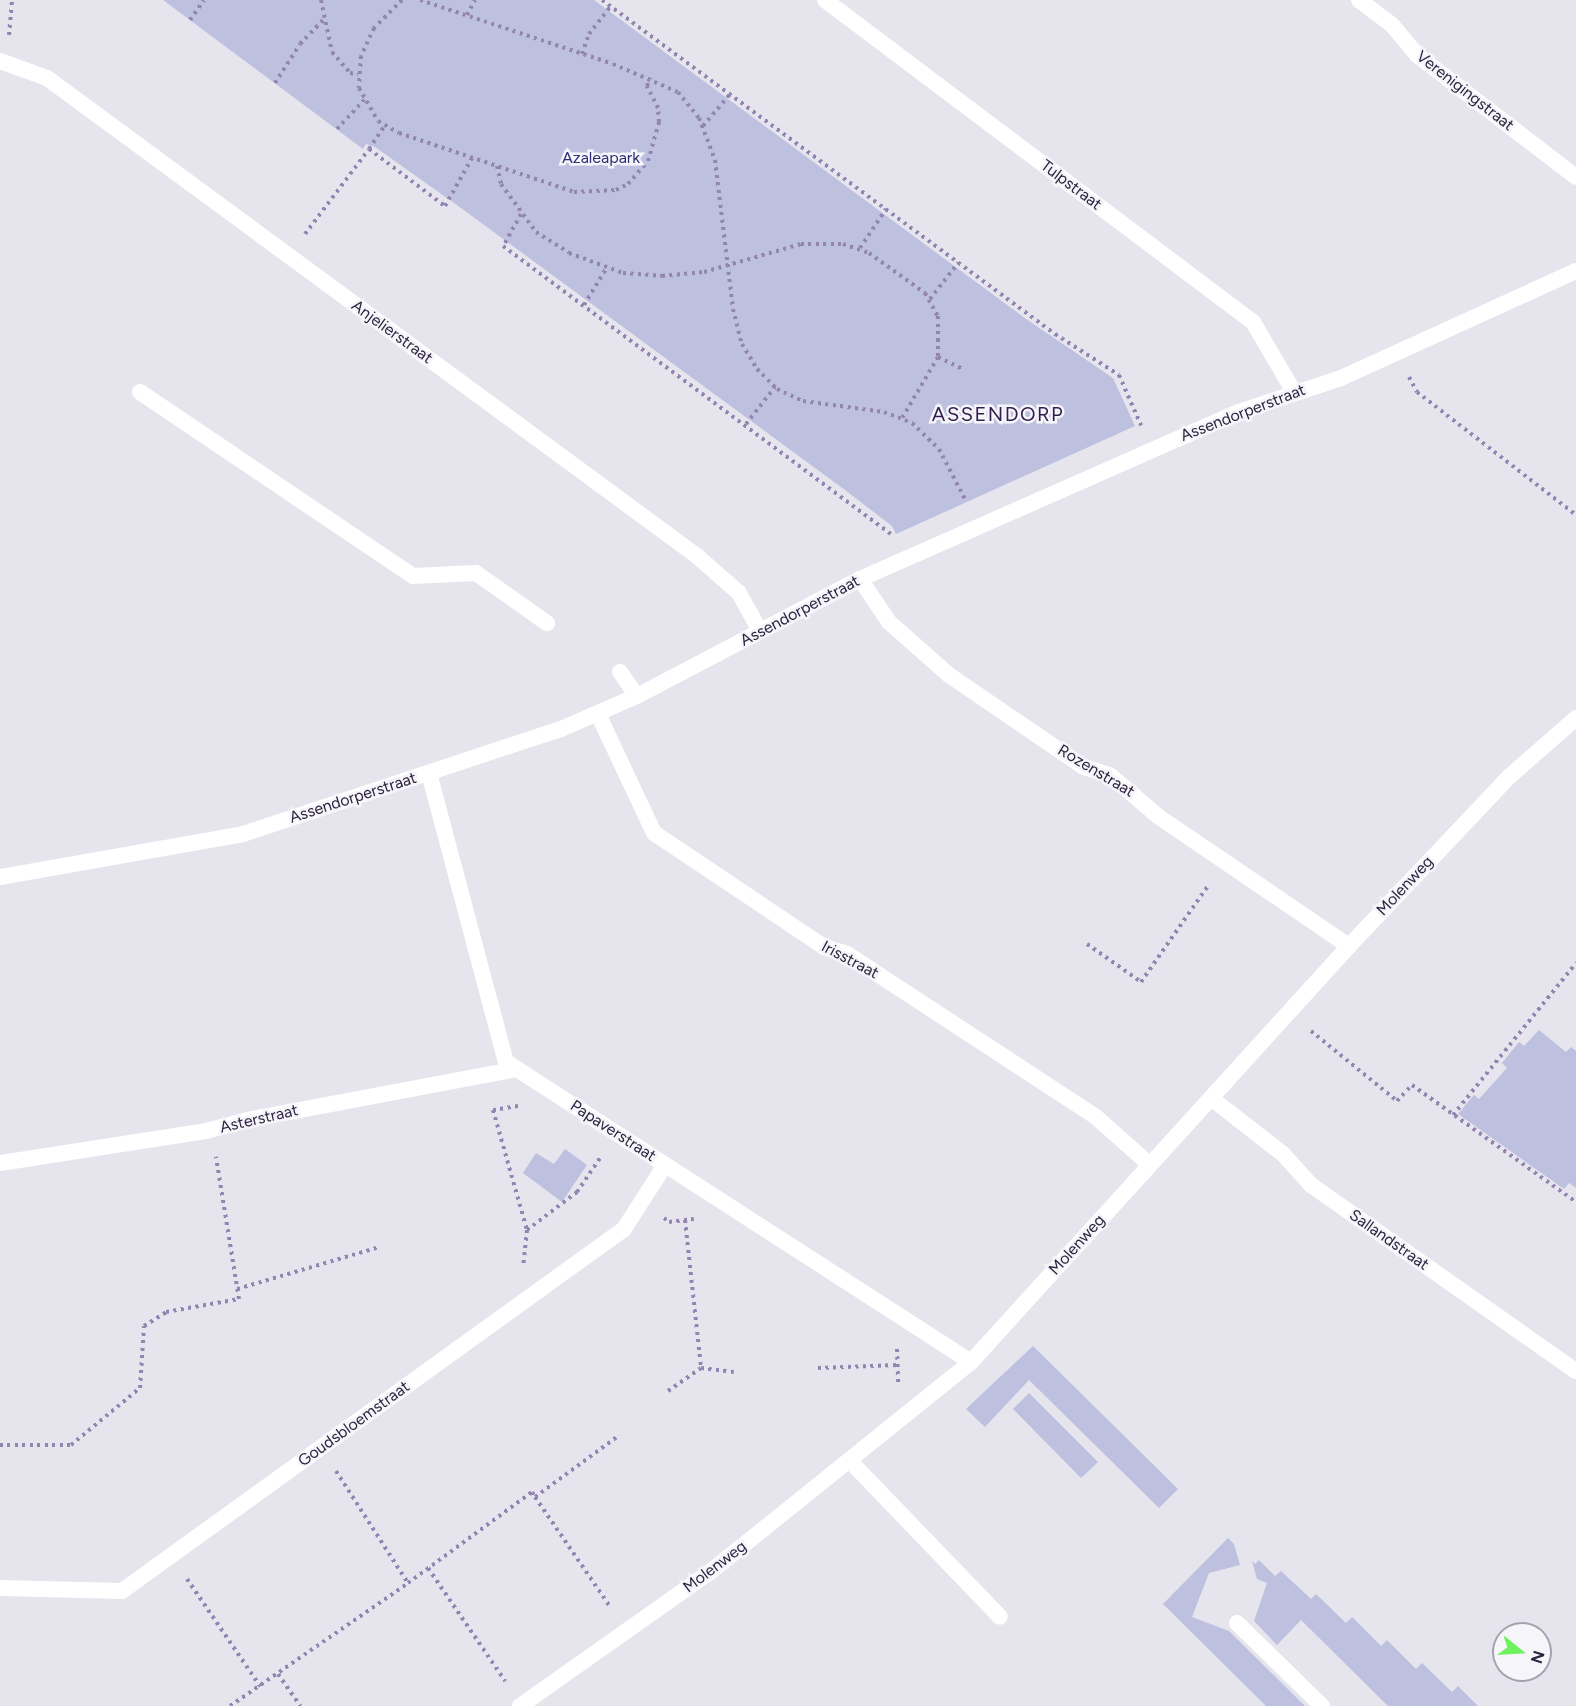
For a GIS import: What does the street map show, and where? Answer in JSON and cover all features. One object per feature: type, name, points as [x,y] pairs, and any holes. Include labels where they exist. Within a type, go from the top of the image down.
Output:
[{"type":"street","name":"Tulpstraat","points":[[825,0],[1253,322],[1294,392]]},
{"type":"street","name":"Verenigingstraat","points":[[1359,0],[1392,25],[1417,55],[1576,177]]},
{"type":"street","name":"Anjelierstraat","points":[[0,60],[47,78],[697,556],[739,593],[760,631]]},
{"type":"street","name":"Assendorperstraat","points":[[0,877],[243,834],[598,714],[637,696],[860,579],[1228,416],[1341,378],[1576,271]]},
{"type":"street","points":[[140,392],[413,576],[476,573],[547,623]]},
{"type":"street","name":"Rozenstraat","points":[[860,579],[890,622],[949,675],[1084,767],[1111,776],[1159,817],[1349,946]]},
{"type":"street","points":[[620,672],[637,696]]},
{"type":"street","name":"Irisstraat","points":[[598,714],[654,832],[824,947],[857,960],[1096,1117],[1150,1165]]},
{"type":"street","name":"Molenweg","points":[[521,1705],[710,1572],[972,1362],[1349,946],[1510,776],[1574,723]]},
{"type":"street","name":"Papaverstraat","points":[[429,773],[506,1062],[972,1362]]},
{"type":"street","name":"Asterstraat","points":[[0,1163],[212,1130],[247,1120],[517,1069]]},
{"type":"street","name":"Sallandstraat","points":[[1211,1098],[1283,1154],[1311,1185],[1576,1371]]},
{"type":"street","name":"Goudsbloemstraat","points":[[0,1588],[122,1591],[624,1229],[665,1166]]},
{"type":"street","points":[[850,1461],[1000,1617]]},
{"type":"street","points":[[1237,1623],[1322,1706]]},
{"type":"path","points":[[190,20],[204,0]]},
{"type":"path","points":[[321,0],[323,20],[339,62],[351,73],[358,74]]},
{"type":"path","points":[[402,0],[370,35],[358,74],[364,100],[385,125],[471,158],[574,192],[604,193],[628,184],[648,161],[658,135],[658,108],[647,86],[650,78]]},
{"type":"path","points":[[420,0],[650,78],[678,92],[703,126],[718,177],[742,344],[757,369],[775,387],[817,404],[878,411],[902,418],[939,449],[966,504]]},
{"type":"path","points":[[467,15],[475,0]]},
{"type":"path","points":[[602,0],[958,263],[1119,375],[1142,429],[1132,434]]},
{"type":"path","points":[[582,54],[589,34],[611,6]]},
{"type":"path","points":[[275,83],[300,44],[323,20]]},
{"type":"path","points":[[703,126],[730,94]]},
{"type":"path","points":[[337,129],[364,100]]},
{"type":"path","points":[[289,256],[385,125]]},
{"type":"path","points":[[369,149],[445,206],[471,158]]},
{"type":"path","points":[[497,166],[501,184],[520,214],[552,243],[606,269],[662,276],[729,266],[801,244],[860,248],[930,299],[938,316],[938,357],[902,418]]},
{"type":"path","points":[[860,248],[886,209]]},
{"type":"path","points":[[520,214],[502,246],[889,529],[894,543]]},
{"type":"path","points":[[930,299],[958,263]]},
{"type":"path","points":[[584,305],[606,269]]},
{"type":"path","points":[[1397,352],[1417,392],[1576,515]]},
{"type":"path","points":[[938,357],[965,370]]},
{"type":"path","points":[[746,424],[775,387]]},
{"type":"path","points":[[1087,944],[1141,981],[1224,861]]},
{"type":"path","points":[[1453,1115],[1576,963]]},
{"type":"path","points":[[1288,1012],[1397,1101],[1412,1085],[1576,1202]]},
{"type":"path","points":[[526,1105],[493,1110],[526,1230],[577,1192],[603,1154]]},
{"type":"path","points":[[0,1445],[71,1445],[140,1388],[144,1326],[166,1312],[239,1299],[212,1130]]},
{"type":"path","points":[[686,1220],[701,1368]]},
{"type":"path","points":[[237,1289],[380,1247]]},
{"type":"path","points":[[896,1313],[899,1420]]},
{"type":"path","points":[[818,1368],[898,1365]]},
{"type":"path","points":[[668,1391],[701,1368],[734,1372]]},
{"type":"path","points":[[535,1497],[618,1436]]},
{"type":"path","points":[[321,1448],[408,1583]]},
{"type":"path","points":[[230,1706],[408,1583],[532,1492],[627,1630]]},
{"type":"path","points":[[171,1556],[260,1686]]},
{"type":"path","points":[[428,1568],[521,1705]]},
{"type":"path","points":[[278,1674],[300,1706]]},
{"type":"green space","name":"Azaleapark","points":[[163,0],[594,0],[1026,319],[1113,378],[1135,426],[896,534],[892,526],[845,490],[461,208],[375,147],[366,144],[363,149]]},
{"type":"green space","points":[[1539,1030],[1566,1052],[1571,1047],[1576,1051],[1576,1188],[1569,1183],[1564,1189],[1458,1114],[1474,1095],[1479,1099],[1507,1068],[1502,1063],[1519,1042],[1524,1046]]},
{"type":"green space","points":[[565,1149],[587,1165],[562,1202],[523,1173],[536,1153],[554,1164]]},
{"type":"green space","points":[[1033,1346],[1178,1489],[1159,1508],[1029,1380],[985,1427],[966,1409]]},
{"type":"green space","points":[[1029,1393],[1098,1462],[1081,1478],[1013,1409]]},
{"type":"green space","points":[[1228,1538],[1234,1544],[1240,1565],[1209,1573],[1192,1617],[1229,1631],[1305,1706],[1266,1706],[1163,1604]]},
{"type":"green space","points":[[1259,1560],[1275,1576],[1281,1571],[1311,1599],[1316,1594],[1346,1623],[1352,1617],[1381,1646],[1387,1640],[1416,1669],[1422,1663],[1452,1692],[1458,1686],[1478,1706],[1388,1706],[1301,1620],[1277,1645],[1254,1621],[1267,1583],[1257,1579],[1252,1561],[1255,1564]]},
{"type":"district","name":"ASSENDORP","points":[[998,414]]}]
